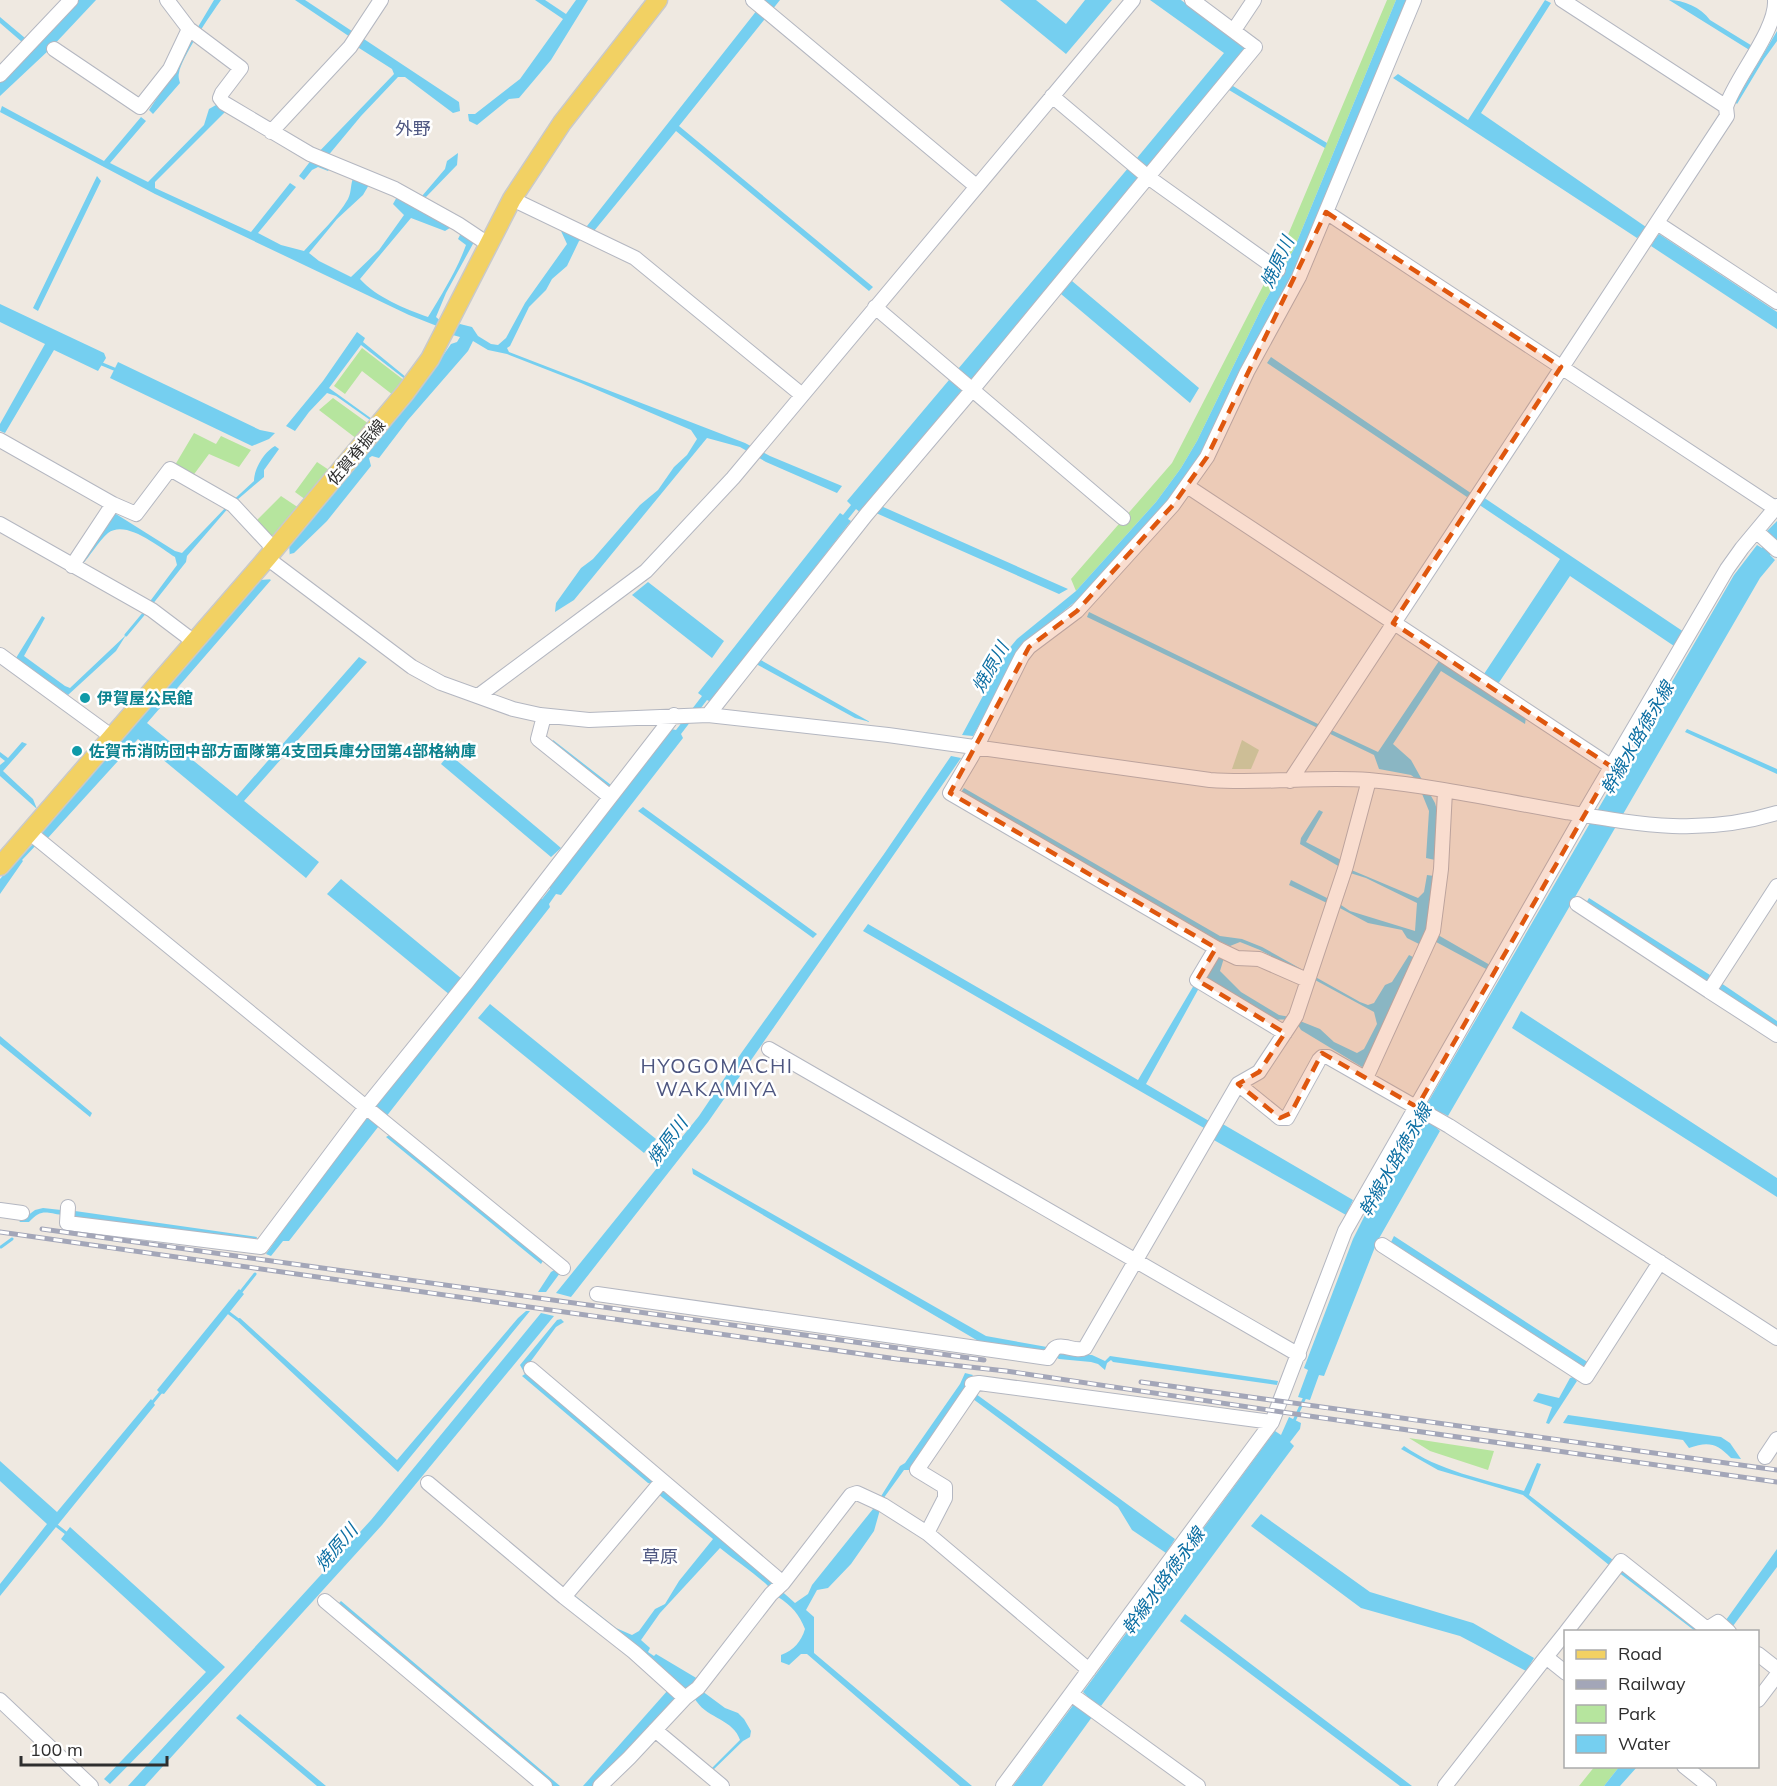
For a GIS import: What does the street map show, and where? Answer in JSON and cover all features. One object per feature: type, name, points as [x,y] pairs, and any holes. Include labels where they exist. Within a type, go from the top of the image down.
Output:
[{"type":"main road","name":"佐賀脊振線","points":[[0,866],[35,837],[111,736],[194,641],[274,560],[405,393],[430,359],[512,199],[561,123],[658,0]]},
{"type":"street","points":[[0,75],[71,0]]},
{"type":"street","points":[[167,0],[195,34],[241,68],[222,93],[220,98],[224,103],[310,154],[395,189],[458,224],[488,244]]},
{"type":"street","points":[[271,132],[356,37],[381,0]]},
{"type":"street","points":[[478,696],[490,681],[572,615],[658,558],[679,538],[755,452],[1133,0]]},
{"type":"street","points":[[68,1207],[68,1223],[261,1247],[373,1113],[466,982],[609,796],[691,715],[866,515],[1255,47],[1192,0]]},
{"type":"street","points":[[1234,30],[1254,0]]},
{"type":"street","points":[[1309,975],[1259,959],[1237,958],[1216,948],[950,793],[1022,656],[1029,647],[1077,611],[1173,506],[1207,457],[1247,372],[1299,277],[1414,0]]},
{"type":"street","points":[[1562,0],[1726,107]]},
{"type":"street","points":[[1290,781],[1727,116],[1726,107],[1775,25],[1777,4],[1775,0]]},
{"type":"street","points":[[756,2],[976,186]]},
{"type":"street","points":[[54,49],[140,107],[195,34]]},
{"type":"street","points":[[1052,96],[1148,177],[1278,270]]},
{"type":"street","points":[[512,199],[594,236],[635,258],[802,394]]},
{"type":"street","points":[[1003,1786],[1272,1422],[1345,1232],[1422,1110],[1612,766],[1727,569],[1742,548],[1769,543],[1776,507],[1326,213]]},
{"type":"street","points":[[1651,232],[1777,302]]},
{"type":"street","points":[[875,307],[1123,518]]},
{"type":"street","points":[[3,445],[136,514],[170,469],[231,504],[274,560],[412,667],[441,683],[513,709],[544,716],[589,720],[691,715],[800,724],[1210,780],[1245,782],[1369,780],[1621,822],[1692,828],[1743,822],[1776,815]]},
{"type":"street","points":[[1187,486],[1612,766]]},
{"type":"street","points":[[74,562],[113,504]]},
{"type":"street","points":[[0,524],[74,562],[148,608],[194,641]]},
{"type":"street","points":[[2,660],[111,736]]},
{"type":"street","points":[[544,716],[538,739],[609,796]]},
{"type":"street","points":[[597,1294],[1048,1358],[1058,1347],[1080,1351],[1085,1348],[1238,1084],[1259,1072],[1291,1024],[1346,866],[1369,780]]},
{"type":"street","points":[[1366,1078],[1432,935],[1441,868],[1445,791]]},
{"type":"street","points":[[35,837],[563,1269]]},
{"type":"street","points":[[1710,989],[1777,887]]},
{"type":"street","points":[[1577,904],[1777,1035]]},
{"type":"street","points":[[1216,948],[1197,980],[1291,1024]]},
{"type":"street","points":[[769,1049],[1299,1354]]},
{"type":"street","points":[[1238,1084],[1280,1118],[1287,1118],[1322,1056],[1328,1057],[1441,1121],[1777,1338]]},
{"type":"street","points":[[0,1210],[22,1213]]},
{"type":"street","points":[[1382,1245],[1586,1377],[1660,1263]]},
{"type":"street","points":[[531,1369],[658,1486],[783,1583]]},
{"type":"street","points":[[927,1533],[945,1498],[945,1487],[917,1470],[973,1384],[1272,1422]]},
{"type":"street","points":[[1765,1457],[1777,1439]]},
{"type":"street","points":[[428,1483],[564,1597],[686,1691]]},
{"type":"street","points":[[564,1597],[658,1486]]},
{"type":"street","points":[[600,1786],[655,1730],[686,1691],[783,1583],[851,1495],[857,1493],[879,1503],[927,1533],[1089,1670]]},
{"type":"street","points":[[1568,1630],[1621,1561],[1707,1629],[1718,1622],[1727,1629]]},
{"type":"street","points":[[325,1601],[545,1786]]},
{"type":"street","points":[[1445,1786],[1564,1634]]},
{"type":"street","points":[[1759,1655],[1777,1669]]},
{"type":"street","points":[[1541,1663],[1564,1672]]},
{"type":"street","points":[[1759,1699],[1777,1675]]},
{"type":"street","points":[[1071,1694],[1198,1786]]},
{"type":"street","points":[[0,1701],[91,1786]]},
{"type":"street","points":[[655,1730],[722,1786]]},
{"type":"street","points":[[1700,1771],[1709,1786]]},
{"type":"highlighted area","points":[[1326,212],[1561,367],[1393,623],[1612,767],[1417,1107],[1322,1053],[1291,1113],[1280,1118],[1238,1084],[1259,1072],[1285,1033],[1197,980],[1216,948],[950,793],[1029,647],[1077,611],[1173,505],[1207,457]]},
{"type":"green space","points":[[1387,0],[1396,0],[1294,249],[1263,305],[1197,441],[1156,502],[1076,591],[1071,579],[1172,463],[1282,249]]},
{"type":"green space","points":[[362,348],[405,381],[393,395],[362,371],[345,394],[334,386]]},
{"type":"green space","points":[[333,398],[369,424],[357,439],[319,410]]},
{"type":"green space","points":[[194,433],[216,444],[221,436],[251,450],[239,467],[209,454],[192,477],[175,465]]},
{"type":"green space","points":[[317,462],[329,470],[306,500],[295,492]]},
{"type":"green space","points":[[281,496],[299,508],[272,540],[255,522]]},
{"type":"green space","points":[[1242,740],[1259,750],[1251,769],[1232,769]]},
{"type":"green space","points":[[1409,1438],[1494,1451],[1488,1470],[1430,1451]]},
{"type":"green space","points":[[1593,1768],[1618,1768],[1604,1786],[1579,1786]]},
{"type":"water","points":[[78,0],[96,0],[49,50],[0,96],[0,82]]},
{"type":"water","points":[[214,0],[221,0],[185,57],[179,74],[180,83],[153,114],[149,110],[173,74]]},
{"type":"water","points":[[295,0],[305,0],[459,102],[460,111],[453,113],[405,77],[398,77],[361,116],[322,163],[331,167],[328,171],[318,167],[312,170],[304,180],[299,176],[312,159],[394,74],[392,69],[359,48],[359,43]]},
{"type":"water","points":[[535,0],[545,0],[566,14],[576,0],[588,0],[551,60],[519,98],[509,99],[477,125],[469,121],[468,114],[475,114],[520,79],[563,19]]},
{"type":"water","points":[[765,0],[780,0],[679,126],[873,287],[869,291],[676,131],[594,231],[579,241],[567,266],[552,279],[546,290],[529,307],[507,348],[509,352],[745,443],[842,486],[837,493],[766,462],[740,447],[707,438],[574,600],[555,612],[556,603],[581,568],[593,559],[640,505],[658,490],[697,439],[691,430],[581,383],[507,354],[488,350],[473,341],[468,351],[408,420],[379,458],[372,456],[369,458],[371,466],[327,521],[294,553],[290,554],[271,580],[147,723],[237,796],[359,657],[367,662],[244,801],[319,862],[306,878],[138,739],[47,839],[40,833],[412,400],[451,344],[457,342],[460,337],[449,334],[453,328],[460,324],[472,327],[478,336],[491,344],[498,345],[506,338],[525,303],[567,244],[561,231],[564,228],[577,235],[587,226]]},
{"type":"water","points":[[1000,0],[1036,0],[1066,24],[1085,0],[1112,0],[1066,54]]},
{"type":"water","points":[[1150,0],[1181,0],[1247,48],[1149,167],[1145,165],[1138,174],[1142,177],[971,380],[966,377],[958,388],[962,390],[861,513],[856,509],[848,519],[851,521],[711,702],[707,700],[681,734],[683,738],[561,895],[556,894],[549,904],[550,907],[289,1241],[283,1241],[271,1256],[266,1254],[278,1237],[275,1233],[538,898],[542,899],[550,889],[549,885],[671,729],[676,730],[702,696],[698,693],[840,513],[843,515],[851,505],[847,501],[949,380],[953,383],[963,374],[958,369],[1129,167],[1140,162],[1137,158],[1224,53]]},
{"type":"water","points":[[1396,0],[1407,0],[1306,249],[1192,471],[1168,504],[1086,593],[1024,643],[973,736],[962,735],[1007,651],[1017,639],[1076,591],[1156,502],[1197,441],[1263,305],[1294,249]]},
{"type":"water","points":[[1545,0],[1551,3],[1481,113],[1646,227],[1644,231],[1656,238],[1659,234],[1777,312],[1777,329],[1651,246],[1654,241],[1642,233],[1637,238],[1393,78],[1398,74],[1468,120]]},
{"type":"water","points":[[1669,0],[1680,1],[1697,8],[1710,20],[1754,47],[1751,51]]},
{"type":"water","points":[[0,17],[25,38],[22,42],[0,23]]},
{"type":"water","points":[[1777,31],[1777,41],[1737,104],[1735,102]]},
{"type":"water","points":[[1233,86],[1327,143],[1325,148],[1229,90]]},
{"type":"water","points":[[216,105],[225,112],[155,182],[155,188],[251,232],[290,183],[296,187],[258,233],[281,245],[304,251],[344,206],[354,176],[370,183],[363,195],[337,219],[309,253],[319,261],[351,277],[379,250],[404,215],[393,204],[398,195],[453,226],[445,231],[411,218],[360,279],[382,297],[428,317],[449,282],[466,245],[458,239],[461,233],[474,242],[446,293],[436,317],[444,324],[442,328],[409,315],[155,194],[0,112],[2,106],[104,161],[141,117],[146,121],[110,163],[148,182],[204,125],[209,109]]},
{"type":"water","points":[[458,153],[457,165],[426,197],[422,196],[445,169],[447,161]]},
{"type":"water","points":[[97,176],[101,181],[38,311],[33,308]]},
{"type":"water","points":[[1072,281],[1199,388],[1190,403],[1061,294]]},
{"type":"water","points":[[0,304],[104,353],[106,358],[98,371],[54,350],[5,433],[0,431],[0,424],[45,344],[0,322]]},
{"type":"water","points":[[357,332],[365,338],[363,342],[407,378],[406,380],[361,345],[329,388],[372,419],[370,420],[336,396],[327,393],[295,431],[286,426],[323,381]]},
{"type":"water","points":[[1271,357],[1481,500],[1483,497],[1684,632],[1674,646],[1570,576],[1498,684],[1526,717],[1525,724],[1441,671],[1393,744],[1411,760],[1435,803],[1438,814],[1435,860],[1426,858],[1429,811],[1416,779],[1411,775],[1379,769],[1374,755],[1087,617],[1089,612],[1318,724],[1328,731],[1329,729],[1378,752],[1439,661],[1482,688],[1489,678],[1484,674],[1560,559],[1478,504],[1479,502],[1469,495],[1467,497],[1267,363]]},
{"type":"water","points":[[118,362],[260,430],[275,433],[269,439],[252,446],[110,378]]},
{"type":"water","points":[[275,446],[279,449],[264,470],[264,477],[230,506],[187,556],[186,562],[152,605],[148,604],[177,565],[175,557],[152,541],[124,529],[115,530],[108,533],[81,566],[80,560],[112,514],[116,514],[175,551],[182,553],[254,481],[260,461]]},
{"type":"water","points":[[881,506],[1068,589],[1059,594],[876,513]]},
{"type":"water","points":[[1777,521],[1777,547],[1770,555],[1775,560],[1760,578],[1448,1116],[1442,1113],[1435,1126],[1440,1131],[1377,1242],[1324,1376],[1319,1375],[1310,1400],[1298,1397],[1308,1370],[1304,1368],[1353,1239],[1364,1217],[1419,1120],[1425,1121],[1432,1108],[1427,1104],[1734,575],[1757,545],[1762,548],[1772,536],[1767,531]]},
{"type":"water","points":[[648,582],[724,641],[712,658],[632,595]]},
{"type":"water","points":[[42,616],[45,618],[24,656],[70,688],[126,635],[116,651],[68,695],[16,658]]},
{"type":"water","points":[[759,659],[870,722],[855,718],[756,664]]},
{"type":"water","points":[[1687,729],[1777,769],[1777,774],[1685,732]]},
{"type":"water","points":[[553,740],[611,785],[608,789],[551,745]]},
{"type":"water","points":[[22,742],[27,744],[3,771],[33,799],[37,809],[0,776],[0,765],[5,761],[0,757],[0,752],[8,758]]},
{"type":"water","points":[[449,754],[561,848],[551,857],[441,764]]},
{"type":"water","points":[[951,756],[961,758],[708,1122],[571,1297],[556,1293],[699,1116]]},
{"type":"water","points":[[964,788],[1220,936],[1242,939],[1262,947],[1360,1002],[1368,1005],[1374,1003],[1385,985],[1392,982],[1409,955],[1413,957],[1408,976],[1368,1064],[1362,1067],[1301,1030],[1294,1022],[1276,1020],[1205,978],[1217,957],[1224,958],[1220,971],[1241,992],[1279,1015],[1320,1029],[1334,1042],[1357,1053],[1364,1049],[1377,1024],[1374,1012],[1260,950],[1240,942],[1230,946],[1219,941],[961,792]]},
{"type":"water","points":[[643,807],[817,934],[813,938],[638,811]]},
{"type":"water","points":[[1319,810],[1323,812],[1306,842],[1343,861],[1340,867],[1300,844],[1301,838]]},
{"type":"water","points":[[19,857],[23,861],[0,894],[0,879]]},
{"type":"water","points":[[1349,869],[1418,898],[1424,892],[1427,875],[1434,876],[1426,932],[1438,935],[1490,965],[1488,970],[1425,936],[1419,944],[1407,938],[1402,930],[1368,923],[1336,906],[1338,903],[1350,911],[1415,931],[1417,903],[1366,878],[1347,872]]},
{"type":"water","points":[[341,879],[462,979],[450,995],[327,894]]},
{"type":"water","points":[[1291,880],[1329,899],[1327,903],[1289,885]]},
{"type":"water","points":[[1589,898],[1710,975],[1709,977],[1719,985],[1721,983],[1777,1021],[1777,1028],[1717,988],[1718,986],[1708,979],[1706,982],[1586,903]]},
{"type":"water","points":[[868,924],[1138,1080],[1194,985],[1199,988],[1146,1084],[1209,1121],[1204,1128],[863,931]]},
{"type":"water","points":[[490,1004],[656,1139],[644,1153],[478,1018]]},
{"type":"water","points":[[1521,1011],[1777,1178],[1777,1197],[1512,1028]]},
{"type":"water","points":[[0,1036],[92,1113],[90,1117],[0,1044]]},
{"type":"water","points":[[1221,1123],[1353,1200],[1346,1215],[1212,1139]]},
{"type":"water","points":[[391,1134],[544,1259],[541,1264],[386,1137]]},
{"type":"water","points":[[692,1168],[986,1336],[1047,1347],[1059,1353],[1092,1355],[1105,1361],[1110,1356],[1278,1381],[1277,1385],[1111,1360],[1107,1363],[1105,1370],[1098,1364],[1059,1359],[1045,1351],[980,1342],[693,1174]]},
{"type":"water","points":[[43,1208],[61,1210],[62,1215],[44,1212],[29,1222],[19,1222],[35,1210]]},
{"type":"water","points":[[75,1211],[257,1237],[255,1242],[74,1217]]},
{"type":"water","points":[[1394,1236],[1589,1363],[1582,1368],[1575,1379],[1577,1381],[1549,1424],[1546,1423],[1552,1407],[1533,1401],[1538,1393],[1559,1398],[1580,1365],[1391,1242]]},
{"type":"water","points":[[556,1269],[560,1273],[546,1292],[538,1292],[551,1272]]},
{"type":"water","points":[[239,1289],[244,1294],[164,1394],[160,1393],[157,1390]]},
{"type":"water","points":[[526,1311],[530,1311],[398,1472],[235,1319],[240,1318],[397,1460]]},
{"type":"water","points":[[541,1313],[554,1316],[382,1525],[145,1786],[128,1786],[371,1520]]},
{"type":"water","points":[[561,1319],[564,1322],[556,1327],[528,1365],[795,1603],[808,1594],[812,1585],[873,1509],[900,1466],[905,1463],[960,1384],[965,1373],[973,1375],[967,1391],[909,1470],[904,1470],[883,1499],[874,1531],[851,1564],[828,1588],[817,1590],[806,1610],[814,1617],[814,1653],[972,1786],[960,1786],[807,1654],[801,1654],[789,1665],[781,1662],[781,1655],[790,1651],[799,1642],[805,1629],[798,1615],[765,1583],[720,1548],[660,1613],[641,1640],[650,1648],[648,1652],[654,1656],[656,1654],[698,1679],[702,1691],[725,1708],[738,1713],[751,1731],[750,1737],[712,1771],[710,1770],[740,1740],[737,1733],[727,1723],[708,1712],[680,1685],[675,1700],[596,1786],[583,1786],[668,1690],[652,1658],[572,1598],[573,1594],[616,1628],[632,1635],[639,1631],[655,1609],[665,1604],[679,1581],[713,1539],[657,1493],[652,1484],[522,1376],[525,1374],[520,1365],[557,1320]]},
{"type":"water","points":[[976,1394],[1175,1539],[1166,1553],[1132,1530],[1118,1507],[973,1399]]},
{"type":"water","points":[[151,1399],[155,1405],[0,1596],[0,1584],[47,1524],[0,1481],[0,1461],[57,1512]]},
{"type":"water","points":[[1568,1415],[1721,1437],[1730,1443],[1741,1459],[1731,1458],[1717,1446],[1702,1444],[1689,1448],[1683,1440],[1563,1423]]},
{"type":"water","points":[[1289,1417],[1301,1423],[1300,1429],[1290,1442],[1294,1446],[1101,1706],[1096,1703],[1089,1714],[1092,1717],[1042,1786],[1013,1786],[1074,1704],[1078,1708],[1087,1696],[1083,1692],[1275,1431],[1281,1435]]},
{"type":"water","points":[[1404,1446],[1447,1468],[1524,1491],[1537,1463],[1541,1464],[1529,1495],[1613,1560],[1609,1565],[1523,1495],[1438,1470],[1401,1449]]},
{"type":"water","points":[[1261,1514],[1370,1592],[1473,1623],[1534,1658],[1526,1671],[1460,1636],[1361,1608],[1251,1526]]},
{"type":"water","points":[[70,1527],[225,1667],[110,1784],[104,1779],[206,1672],[61,1539]]},
{"type":"water","points":[[1777,1549],[1777,1567],[1733,1626],[1726,1620]]},
{"type":"water","points":[[1622,1568],[1702,1630],[1694,1630],[1618,1572]]},
{"type":"water","points":[[341,1601],[560,1786],[553,1786],[338,1604]]},
{"type":"water","points":[[1185,1614],[1412,1786],[1400,1786],[1180,1621]]},
{"type":"water","points":[[240,1714],[326,1786],[317,1786],[236,1718]]},
{"type":"water","points":[[1618,1768],[1636,1768],[1620,1786],[1604,1786]]},
{"type":"pier","points":[[289,544],[290,558],[274,579],[260,580]]},
{"type":"waterway","points":[[102,364],[114,369]]},
{"type":"waterway","points":[[126,635],[146,611]]},
{"type":"waterway","points":[[20,860],[36,843]]},
{"type":"waterway","points":[[1,1247],[12,1239]]},
{"type":"waterway","points":[[240,1293],[255,1274]]},
{"type":"waterway","points":[[229,1313],[237,1319]]},
{"type":"waterway","points":[[152,1403],[161,1392]]},
{"type":"waterway","name":"幹線水路徳永線","points":[[1293,1423],[1305,1397]]},
{"type":"waterway","points":[[57,1526],[66,1533]]},
{"type":"railway","points":[[42,1229],[984,1360]]},
{"type":"railway","points":[[0,1232],[897,1359],[1006,1371],[1777,1482]]},
{"type":"railway","points":[[1141,1382],[1777,1470]]},
{"type":"place","name":"伊賀屋公民館","points":[[85,698]]},
{"type":"place","name":"佐賀市消防団中部方面隊第4支団兵庫分団第4部格納庫","points":[[77,751]]},
{"type":"district","name":"外野","points":[[413,128]]},
{"type":"district","name":"HYOGOMACHI WAKAMIYA","points":[[717,1076]]},
{"type":"district","name":"草原","points":[[660,1556]]},
{"type":"water label","name":"焼原川","points":[[1277,262]]},
{"type":"water label","name":"焼原川","points":[[990,667]]},
{"type":"water label","name":"焼原川","points":[[667,1141]]},
{"type":"water label","name":"焼原川","points":[[336,1547]]}]
